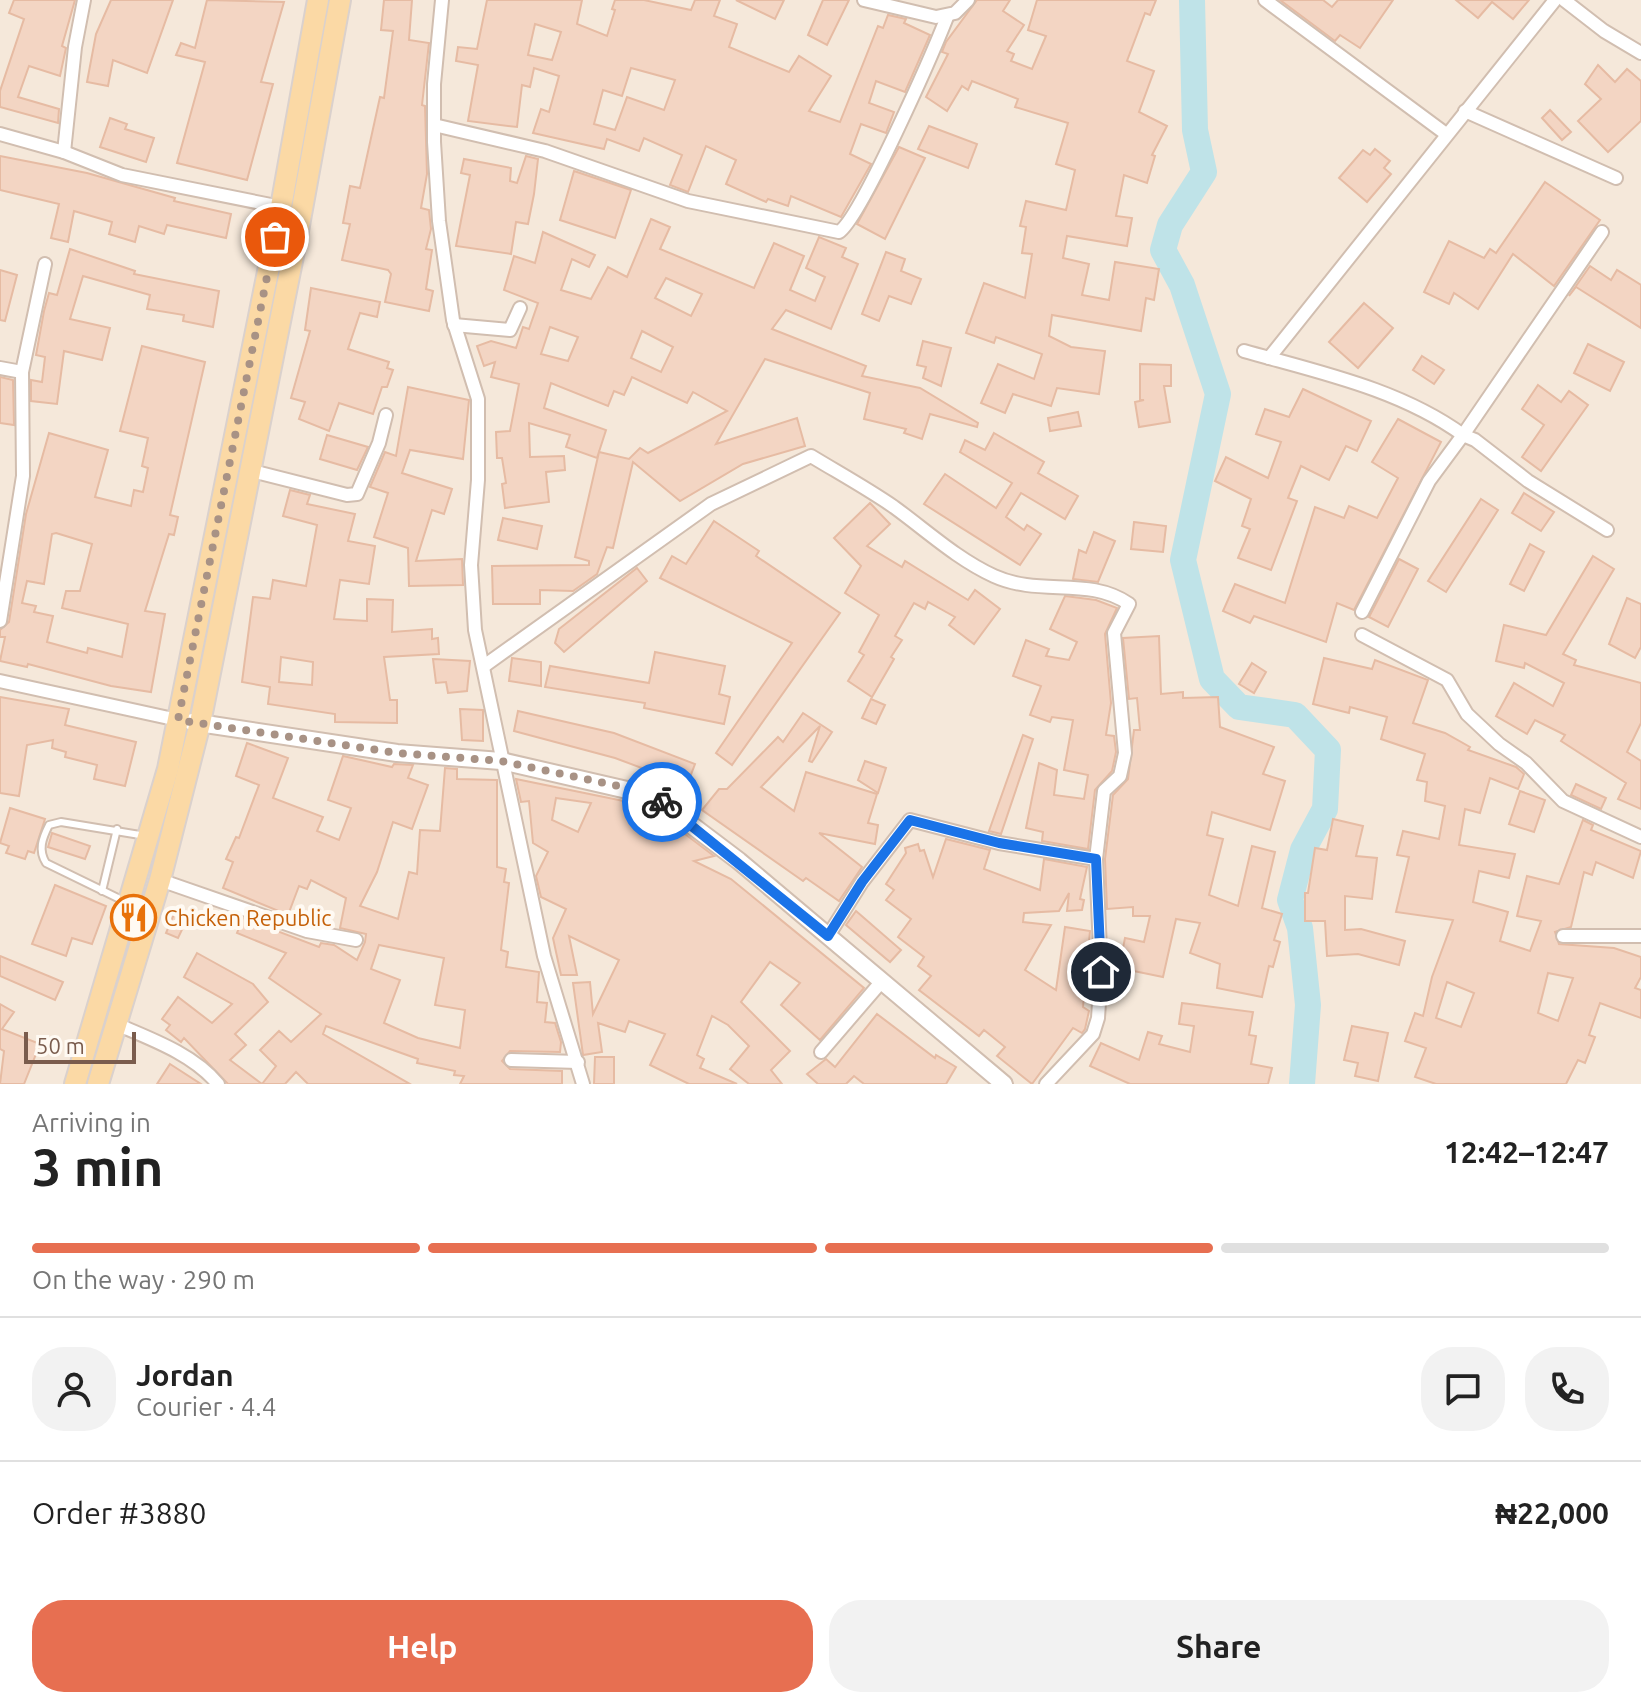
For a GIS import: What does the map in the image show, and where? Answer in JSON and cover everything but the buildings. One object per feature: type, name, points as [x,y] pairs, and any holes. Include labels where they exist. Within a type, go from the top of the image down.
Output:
[{"type":"main road","points":[[75,1084],[149,837],[178,720],[281,207],[318,0]]},
{"type":"main road","points":[[98,1084],[160,880],[200,723],[298,231],[340,0]]},
{"type":"street","points":[[64,152],[75,47],[84,0]]},
{"type":"street","points":[[442,0],[434,125],[439,221],[454,325],[478,399],[478,480],[472,596],[501,761],[544,956],[583,1084]]},
{"type":"street","points":[[864,0],[947,17]]},
{"type":"street","points":[[434,125],[545,151],[698,204],[839,232],[849,223],[873,179],[947,17],[968,0]]},
{"type":"street","points":[[1265,0],[1446,134]]},
{"type":"street","points":[[1269,358],[1555,0]]},
{"type":"street","points":[[1564,0],[1604,31],[1641,53]]},
{"type":"street","points":[[1465,111],[1616,178]]},
{"type":"street","points":[[0,134],[64,152],[122,175],[281,207]]},
{"type":"street","points":[[1362,612],[1429,481],[1602,232]]},
{"type":"street","points":[[0,621],[23,476],[22,372],[45,264]]},
{"type":"street","points":[[454,325],[510,330],[520,308]]},
{"type":"street","points":[[1244,351],[1340,378],[1423,410],[1475,440],[1528,481],[1607,530]]},
{"type":"street","points":[[0,368],[22,372]]},
{"type":"street","points":[[248,470],[347,495],[357,494],[379,443],[386,415]]},
{"type":"street","points":[[484,666],[711,504],[811,456],[894,507],[953,553],[995,576],[1023,587],[1049,590],[1070,587],[1114,594],[1129,604],[1114,633],[1125,753],[1120,776],[1104,791],[1096,859],[1101,972],[1098,1018],[1093,1034],[1046,1084]]},
{"type":"street","points":[[1362,635],[1447,680],[1467,714],[1499,744],[1526,763],[1563,801],[1641,837]]},
{"type":"street","points":[[0,681],[178,720],[397,753],[501,761],[653,796],[828,936],[1004,1084]]},
{"type":"street","points":[[828,936],[862,882],[910,820],[999,843],[1096,859]]},
{"type":"street","points":[[160,880],[307,931],[356,940]]},
{"type":"street","points":[[1563,936],[1641,936]]},
{"type":"street","points":[[821,1052],[882,981]]},
{"type":"street","points":[[116,1024],[153,1039],[209,1073],[218,1084]]},
{"type":"street","points":[[511,1060],[578,1062]]},
{"type":"lane","points":[[130,903],[46,863],[41,847],[49,825],[61,822],[117,829],[149,837]]},
{"type":"lane","points":[[102,891],[117,829]]},
{"type":"shaded area","points":[[0,0],[1641,0],[1641,1084],[0,1084]]},
{"type":"waterway","points":[[1192,0],[1195,130],[1204,172],[1170,225],[1163,250],[1182,285],[1218,394],[1183,560],[1212,679],[1239,707],[1295,715],[1328,750],[1325,809],[1303,850],[1290,900],[1300,928],[1308,1005],[1302,1084]]},
{"type":"way so far","points":[[275,237],[178,720],[397,753],[501,761],[628,788],[662,802]]},
{"type":"place","name":"Chicken Republic","points":[[133,918]]},
{"type":"route","points":[[662,802],[739,861],[828,936],[862,882],[910,820],[999,843],[1096,859],[1101,972]]}]
